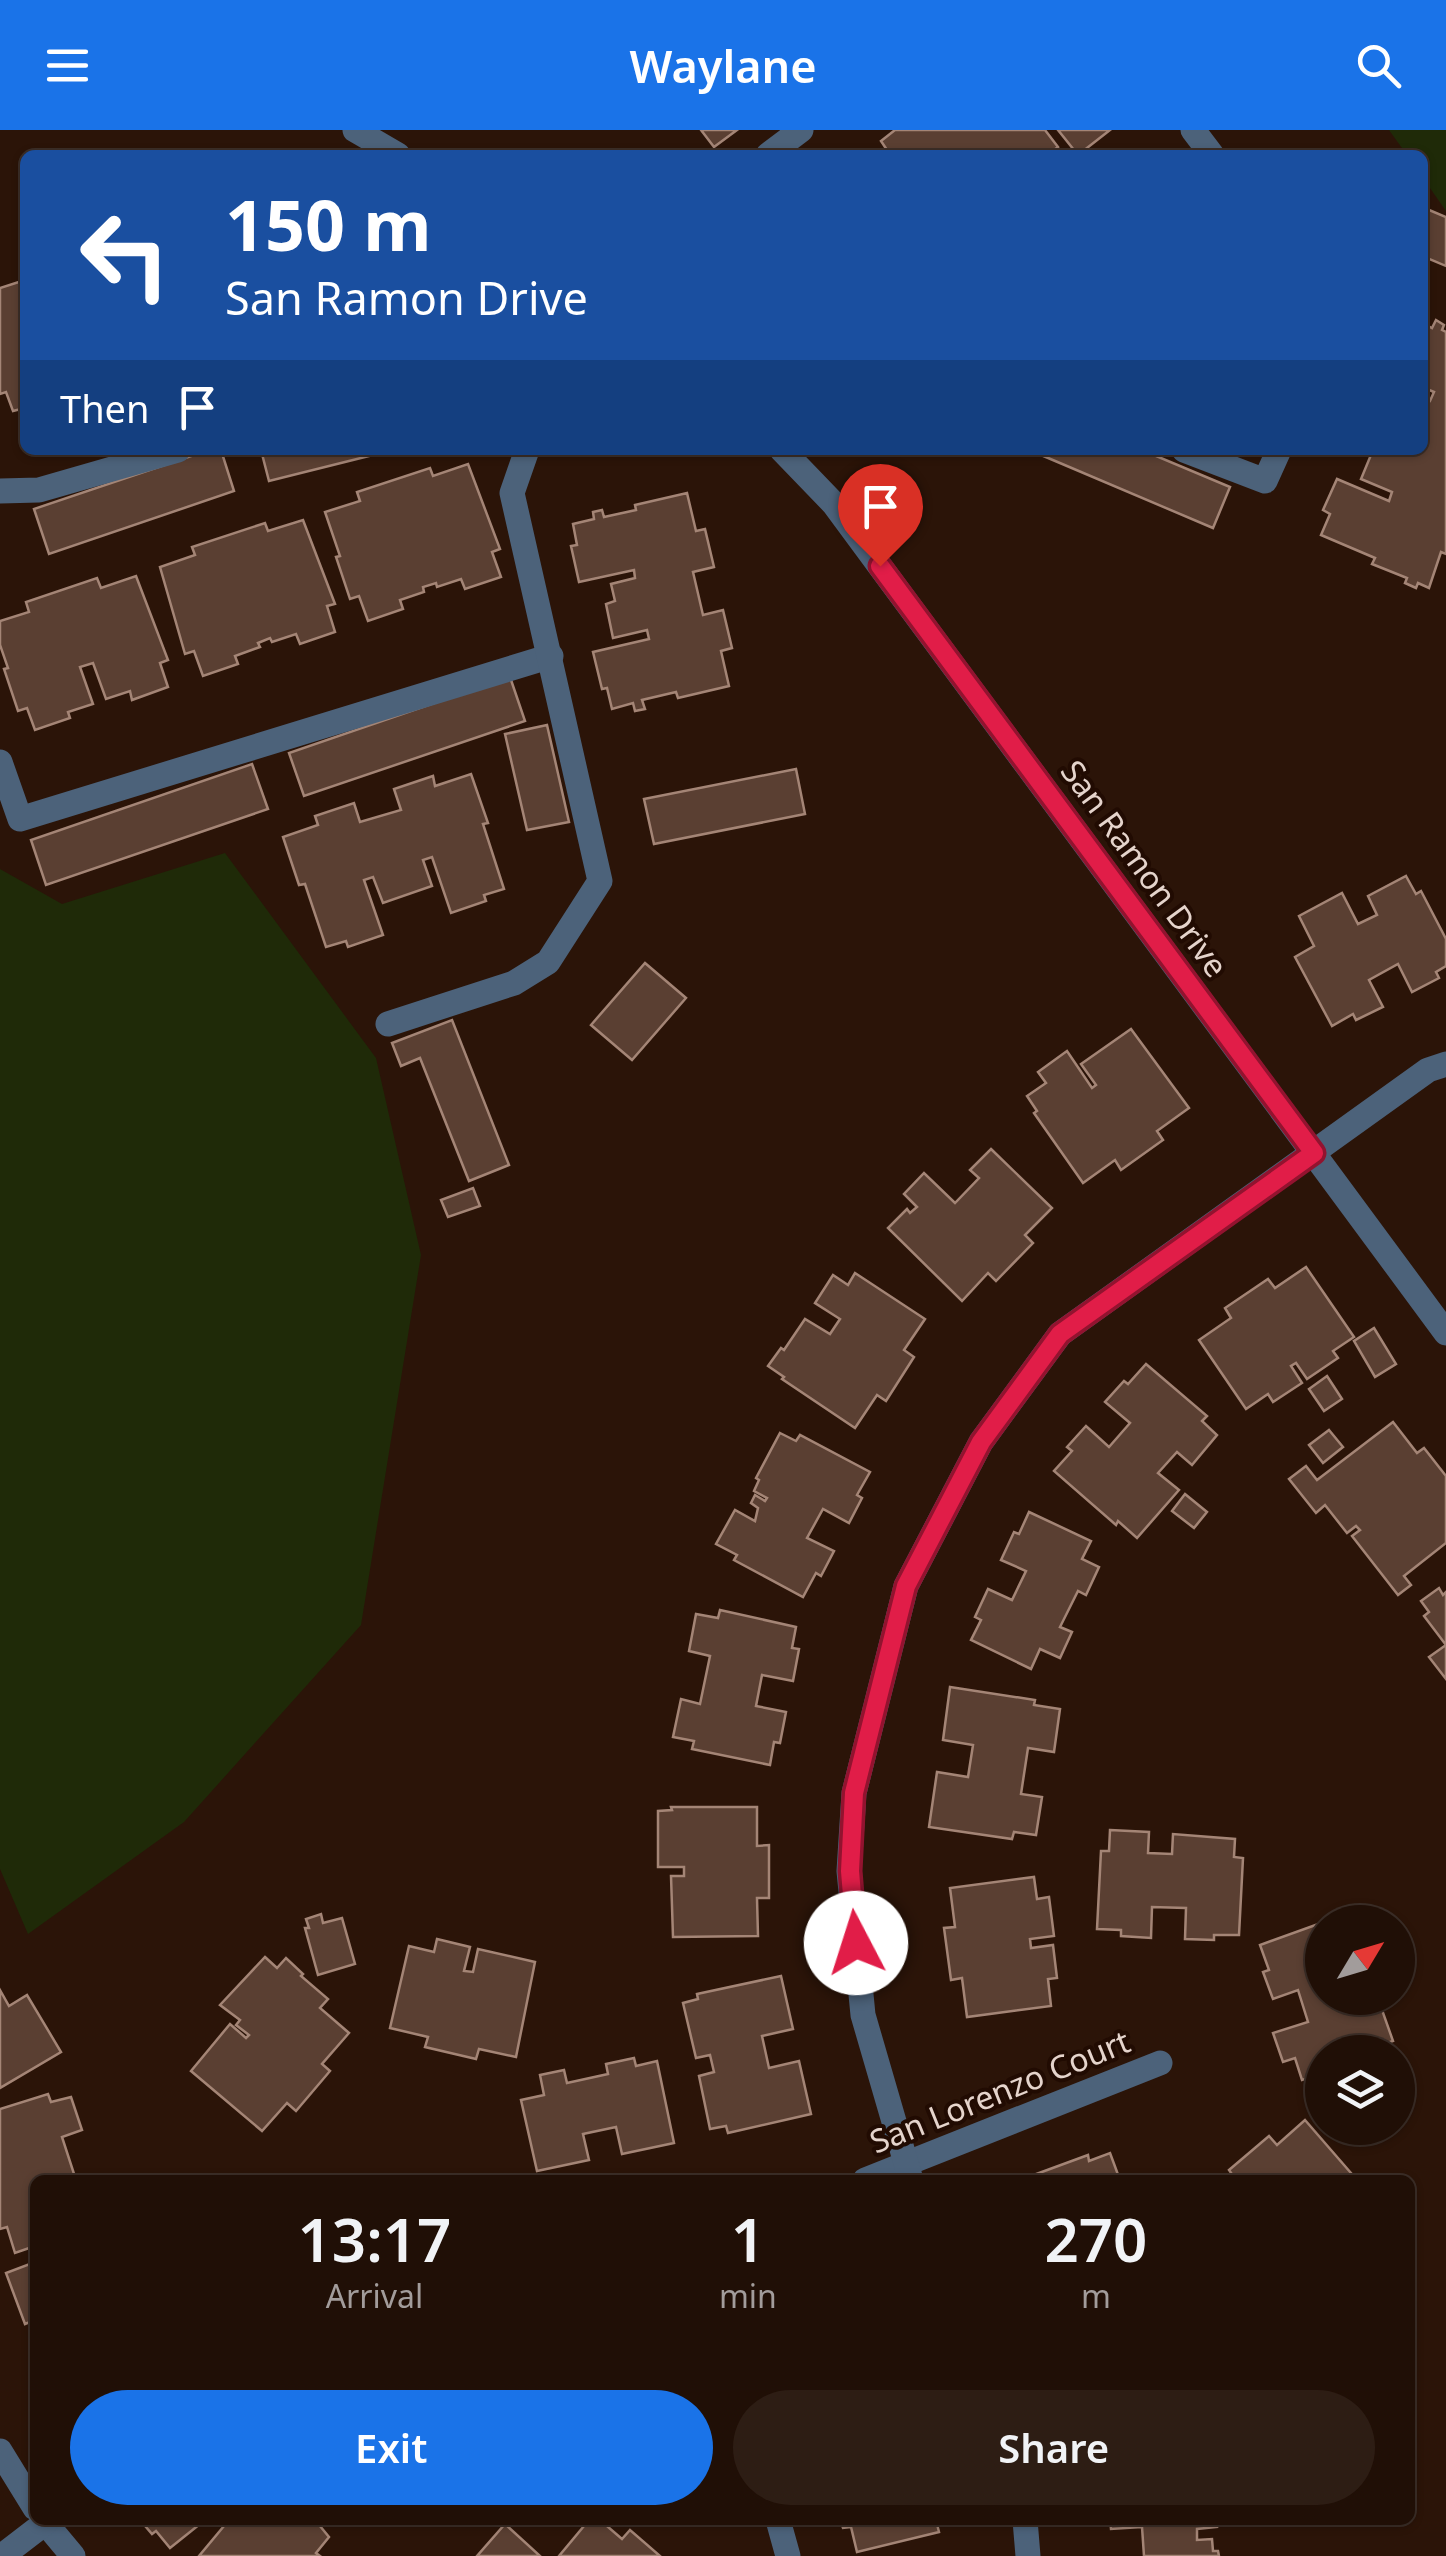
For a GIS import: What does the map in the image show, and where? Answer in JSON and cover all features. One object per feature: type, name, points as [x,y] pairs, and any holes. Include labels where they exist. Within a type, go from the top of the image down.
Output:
[{"type":"street","points":[[775,150],[801,130]]},
{"type":"street","points":[[1193,130],[1208,150]]},
{"type":"street","points":[[365,132],[391,150]]},
{"type":"street","points":[[0,491],[39,490],[161,455]]},
{"type":"street","points":[[388,1024],[514,983],[548,962],[600,881],[512,492],[525,455]]},
{"type":"street","name":"San Ramon Drive","points":[[787,455],[834,504],[1446,1334]]},
{"type":"street","points":[[1197,455],[1265,482],[1276,455]]},
{"type":"street","points":[[0,762],[20,819],[551,656]]},
{"type":"street","points":[[908,2172],[863,2015],[850,1871],[854,1793],[906,1586],[981,1442],[1060,1334],[1428,1070],[1446,1064]]},
{"type":"street","name":"San Lorenzo Court","points":[[908,2172],[1160,2064]]},
{"type":"street","points":[[0,2450],[30,2499]]},
{"type":"street","points":[[2,2556],[33,2525]]},
{"type":"street","points":[[48,2525],[73,2556]]},
{"type":"street","points":[[779,2525],[788,2556]]},
{"type":"street","points":[[1026,2525],[1028,2556]]},
{"type":"green space","points":[[1389,130],[1446,130],[1446,211],[1428,185],[1428,150],[1403,150]]},
{"type":"green space","points":[[225,853],[376,1058],[421,1255],[361,1625],[184,1822],[28,1934],[0,1869],[0,869],[62,904]]},
{"type":"building","points":[[701,130],[737,130],[714,147]]},
{"type":"building","points":[[895,130],[1045,130],[1058,147],[887,150],[881,141]]},
{"type":"building","points":[[1058,130],[1110,130],[1084,150],[1074,150]]},
{"type":"building","points":[[1428,210],[1446,217],[1446,266],[1428,258]]},
{"type":"building","points":[[20,282],[20,409],[13,411],[6,392],[0,394],[0,288]]},
{"type":"building","points":[[1436,320],[1446,332],[1446,554],[1441,552],[1429,588],[1418,583],[1416,588],[1405,583],[1407,578],[1372,564],[1375,558],[1321,535],[1330,514],[1323,510],[1337,479],[1389,501],[1392,492],[1361,479],[1371,455],[1428,455],[1428,400],[1434,392],[1428,390],[1428,326],[1432,328]]},
{"type":"building","points":[[194,455],[223,455],[234,491],[49,554],[34,509]]},
{"type":"building","points":[[262,455],[373,455],[269,481]]},
{"type":"building","points":[[1041,455],[1154,455],[1230,487],[1213,528]]},
{"type":"building","points":[[468,464],[500,549],[492,552],[501,577],[465,589],[461,579],[423,587],[424,592],[400,600],[403,609],[368,621],[359,596],[350,599],[325,512],[360,501],[357,492],[430,468],[433,476]]},
{"type":"building","points":[[687,493],[696,531],[705,529],[714,567],[693,572],[703,615],[723,610],[732,648],[721,651],[729,686],[678,698],[676,692],[642,700],[645,709],[635,711],[633,703],[612,709],[607,688],[602,689],[593,652],[649,639],[647,630],[613,638],[606,604],[615,601],[611,584],[635,578],[634,570],[579,582],[571,546],[577,545],[573,524],[594,519],[593,512],[602,510],[604,517]]},
{"type":"building","points":[[303,520],[335,604],[327,606],[335,632],[300,644],[296,634],[272,642],[270,638],[258,643],[260,647],[235,656],[238,664],[203,676],[194,651],[185,654],[160,567],[195,555],[192,547],[265,523],[268,531]]},
{"type":"building","points":[[136,576],[168,660],[160,663],[168,687],[132,700],[130,691],[106,699],[93,663],[80,667],[93,704],[68,712],[70,718],[35,730],[27,708],[18,711],[4,669],[8,668],[0,645],[0,621],[29,612],[26,602],[97,578],[101,588]]},
{"type":"building","points":[[510,677],[525,721],[304,796],[289,753]]},
{"type":"building","points":[[547,725],[569,822],[527,830],[505,734]]},
{"type":"building","points":[[252,764],[268,809],[46,885],[31,840]]},
{"type":"building","points":[[796,769],[805,814],[654,844],[644,799]]},
{"type":"building","points":[[471,774],[504,889],[484,895],[486,901],[451,913],[432,857],[423,860],[432,886],[383,903],[373,877],[364,880],[383,935],[348,947],[346,941],[326,947],[305,884],[299,885],[283,837],[318,825],[315,816],[354,803],[360,822],[401,810],[394,789],[433,776],[435,786]]},
{"type":"building","points":[[1406,876],[1416,894],[1421,891],[1446,939],[1446,966],[1436,972],[1439,978],[1412,992],[1398,964],[1369,980],[1383,1007],[1356,1020],[1353,1014],[1332,1026],[1295,957],[1314,946],[1299,916],[1342,893],[1358,924],[1377,915],[1368,896]]},
{"type":"building","points":[[645,963],[686,998],[632,1060],[591,1025]]},
{"type":"building","points":[[452,1020],[509,1165],[469,1181],[420,1058],[401,1066],[392,1043]]},
{"type":"building","points":[[1131,1029],[1189,1108],[1157,1131],[1163,1140],[1121,1170],[1115,1160],[1083,1183],[1034,1113],[1037,1111],[1027,1096],[1046,1083],[1038,1072],[1067,1051],[1092,1088],[1096,1085],[1081,1064]]},
{"type":"building","points":[[991,1149],[1052,1208],[1025,1235],[1033,1243],[996,1281],[988,1273],[962,1301],[888,1228],[907,1209],[910,1213],[917,1207],[904,1194],[924,1173],[955,1203],[979,1178],[970,1170]]},
{"type":"building","points":[[473,1188],[480,1206],[448,1217],[441,1200]]},
{"type":"building","points":[[1306,1267],[1354,1337],[1333,1351],[1338,1358],[1307,1379],[1296,1363],[1291,1366],[1302,1383],[1273,1402],[1268,1394],[1246,1409],[1199,1340],[1231,1318],[1225,1308],[1268,1279],[1275,1288]]},
{"type":"building","points":[[855,1273],[925,1319],[904,1350],[914,1357],[886,1401],[877,1395],[855,1428],[768,1366],[805,1319],[830,1334],[840,1319],[815,1303],[833,1275],[848,1285]]},
{"type":"building","points":[[1374,1328],[1396,1364],[1375,1377],[1354,1341]]},
{"type":"building","points":[[1146,1364],[1207,1416],[1202,1421],[1217,1435],[1192,1465],[1177,1452],[1158,1473],[1179,1490],[1137,1538],[1118,1521],[1116,1525],[1054,1471],[1072,1451],[1067,1447],[1086,1426],[1109,1447],[1130,1423],[1105,1402]]},
{"type":"building","points":[[1327,1376],[1342,1399],[1324,1411],[1309,1389]]},
{"type":"building","points":[[1393,1422],[1417,1453],[1424,1448],[1446,1476],[1446,1543],[1404,1576],[1411,1585],[1398,1595],[1352,1536],[1360,1530],[1356,1526],[1347,1533],[1325,1505],[1316,1513],[1289,1479],[1306,1466],[1317,1480]]},
{"type":"building","points":[[1329,1430],[1343,1447],[1323,1463],[1309,1445]]},
{"type":"building","points":[[780,1433],[796,1441],[800,1435],[870,1472],[857,1495],[862,1498],[849,1523],[823,1509],[807,1538],[834,1551],[821,1576],[816,1573],[803,1597],[734,1560],[737,1555],[716,1544],[735,1510],[755,1521],[758,1508],[751,1503],[755,1495],[765,1501],[767,1498],[754,1491],[759,1480],[756,1478]]},
{"type":"building","points":[[1185,1494],[1207,1512],[1194,1528],[1172,1511]]},
{"type":"building","points":[[1029,1512],[1091,1541],[1082,1559],[1099,1567],[1086,1595],[1078,1591],[1060,1627],[1072,1632],[1060,1658],[1040,1649],[1031,1669],[971,1640],[981,1620],[975,1617],[988,1589],[1012,1600],[1026,1571],[1001,1560]]},
{"type":"building","points":[[1439,1588],[1443,1595],[1446,1592],[1446,1645],[1424,1616],[1429,1612],[1421,1601]]},
{"type":"building","points":[[720,1610],[796,1627],[792,1648],[799,1649],[793,1681],[762,1675],[756,1706],[786,1712],[780,1743],[774,1742],[770,1765],[692,1749],[694,1741],[673,1737],[681,1699],[700,1704],[710,1656],[689,1651],[696,1614],[718,1618]]},
{"type":"building","points":[[1446,1645],[1446,1679],[1429,1657]]},
{"type":"building","points":[[950,1687],[1035,1700],[1034,1705],[1060,1709],[1054,1752],[1028,1748],[1021,1794],[1042,1797],[1036,1835],[1014,1832],[1012,1839],[929,1827],[937,1772],[968,1777],[973,1745],[943,1740]]},
{"type":"building","points":[[671,1807],[757,1807],[757,1846],[769,1845],[769,1898],[757,1898],[758,1936],[673,1937],[671,1876],[684,1876],[684,1867],[658,1867],[658,1811],[672,1810]]},
{"type":"building","points":[[1110,1830],[1149,1832],[1148,1853],[1172,1854],[1173,1834],[1235,1839],[1234,1857],[1243,1858],[1239,1935],[1214,1935],[1214,1940],[1185,1939],[1186,1908],[1152,1907],[1151,1938],[1097,1929],[1101,1851],[1109,1851]]},
{"type":"building","points":[[1034,1877],[1037,1899],[1049,1897],[1054,1936],[1030,1939],[1031,1948],[1053,1945],[1057,1978],[1048,1979],[1051,2006],[967,2017],[962,1978],[951,1980],[944,1928],[955,1927],[950,1888]]},
{"type":"building","points":[[321,1914],[323,1923],[342,1918],[355,1964],[318,1975],[305,1928],[309,1928],[306,1919]]},
{"type":"building","points":[[1305,1929],[1305,2012],[1298,1990],[1273,1999],[1263,1972],[1269,1970],[1260,1945]]},
{"type":"building","points":[[437,1939],[470,1947],[464,1971],[473,1972],[478,1949],[535,1962],[516,2057],[479,2049],[476,2059],[425,2047],[428,2037],[390,2028],[409,1946],[434,1952]]},
{"type":"building","points":[[265,1957],[277,1968],[286,1958],[328,1999],[320,2008],[349,2033],[322,2064],[330,2071],[296,2111],[287,2103],[262,2131],[191,2071],[230,2024],[246,2038],[249,2035],[236,2025],[240,2020],[220,2005]]},
{"type":"building","points":[[781,1976],[793,2029],[762,2036],[769,2068],[799,2061],[811,2114],[728,2133],[726,2126],[710,2129],[699,2076],[714,2072],[710,2055],[696,2058],[683,2003],[698,1999],[697,1994]]},
{"type":"building","points":[[0,1990],[9,2006],[27,1995],[61,2052],[0,2088]]},
{"type":"building","points":[[1306,2015],[1384,2015],[1391,2035],[1305,2035],[1302,2080],[1295,2058],[1283,2062],[1273,2033],[1308,2022]]},
{"type":"building","points":[[634,2058],[636,2066],[657,2061],[674,2143],[622,2154],[616,2127],[583,2134],[589,2160],[537,2171],[521,2100],[544,2095],[540,2075],[564,2070],[567,2083],[608,2074],[606,2064]]},
{"type":"building","points":[[48,2094],[51,2102],[71,2097],[82,2130],[62,2137],[74,2175],[30,2175],[30,2248],[15,2253],[7,2227],[0,2229],[0,2109]]},
{"type":"building","points":[[1305,2120],[1305,2145],[1327,2145],[1353,2175],[1232,2175],[1229,2170],[1269,2136],[1277,2145]]},
{"type":"building","points":[[1110,2153],[1118,2175],[1034,2175],[1088,2155],[1089,2161]]},
{"type":"building","points":[[30,2264],[30,2322],[25,2324],[6,2273]]},
{"type":"building","points":[[144,2525],[199,2525],[170,2548],[156,2531],[152,2534]]},
{"type":"building","points":[[225,2525],[319,2525],[329,2537],[316,2553],[320,2556],[199,2556]]},
{"type":"building","points":[[506,2525],[540,2556],[477,2556]]},
{"type":"building","points":[[585,2525],[606,2525],[622,2539],[630,2530],[660,2556],[559,2556]]},
{"type":"building","points":[[842,2525],[937,2525],[939,2532],[857,2552],[851,2527]]},
{"type":"building","points":[[1111,2525],[1217,2525],[1197,2529],[1197,2540],[1212,2539],[1213,2551],[1218,2551],[1219,2556],[1144,2556],[1142,2527],[1111,2529]]},
{"type":"route","points":[[856,1943],[850,1871],[854,1793],[906,1586],[981,1442],[1060,1334],[1314,1153],[880,566]]}]
